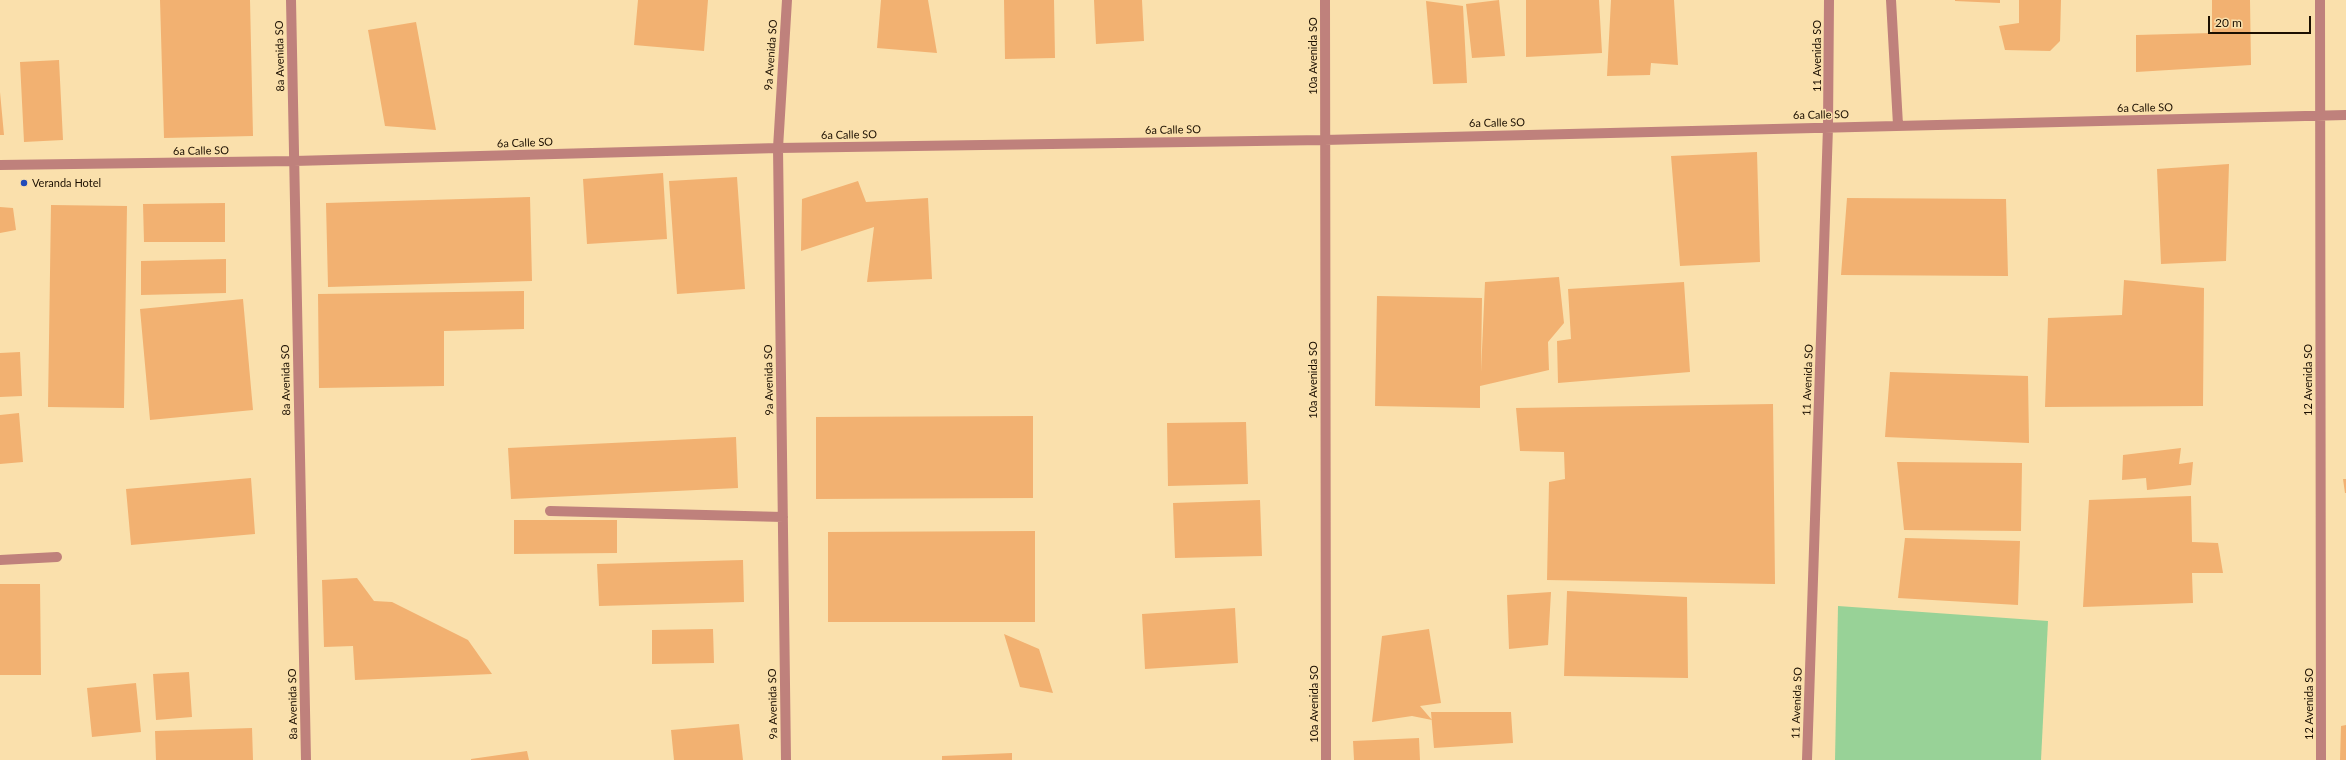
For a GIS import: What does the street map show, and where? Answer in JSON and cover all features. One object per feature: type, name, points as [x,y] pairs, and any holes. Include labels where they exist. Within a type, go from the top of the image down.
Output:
[{"type":"street","name":"8a Avenida SO","points":[[291,0],[306,760]]},
{"type":"street","name":"9a Avenida SO","points":[[786,760],[778,148],[787,0]]},
{"type":"street","name":"10a Avenida SO","points":[[1325,0],[1326,760]]},
{"type":"street","name":"11 Avenida SO","points":[[1807,760],[1828,127],[1828,0]]},
{"type":"street","points":[[1891,0],[1898,125]]},
{"type":"street","name":"12 Avenida SO","points":[[2320,0],[2321,760]]},
{"type":"street","name":"6a Calle SO","points":[[0,165],[294,162],[778,148],[1324,140],[2346,115]]},
{"type":"street","points":[[550,511],[783,517]]},
{"type":"street","points":[[0,560],[57,557]]},
{"type":"green space","points":[[1838,606],[2048,621],[2041,760],[1835,760]]},
{"type":"building","points":[[160,0],[250,0],[253,136],[164,138]]},
{"type":"building","points":[[638,0],[708,0],[704,51],[634,45]]},
{"type":"building","points":[[881,0],[928,0],[937,53],[877,48]]},
{"type":"building","points":[[1004,0],[1054,0],[1055,58],[1005,59]]},
{"type":"building","points":[[1094,0],[1142,0],[1144,41],[1096,44]]},
{"type":"building","points":[[1499,0],[1505,56],[1472,58],[1466,4]]},
{"type":"building","points":[[1526,0],[1599,0],[1602,53],[1526,57]]},
{"type":"building","points":[[1611,0],[1674,0],[1678,65],[1651,63],[1650,75],[1607,76]]},
{"type":"building","points":[[2000,0],[2000,3],[1955,1]]},
{"type":"building","points":[[2019,0],[2061,0],[2060,41],[2050,51],[2005,50],[1999,26],[2019,23]]},
{"type":"building","points":[[2212,0],[2250,0],[2251,65],[2136,72],[2136,35],[2212,33]]},
{"type":"building","points":[[1426,1],[1463,6],[1467,83],[1433,84]]},
{"type":"building","points":[[416,22],[436,130],[385,126],[368,30]]},
{"type":"building","points":[[59,60],[63,140],[24,142],[20,62]]},
{"type":"building","points":[[0,92],[4,135],[0,135]]},
{"type":"building","points":[[1757,152],[1760,262],[1680,266],[1671,156]]},
{"type":"building","points":[[2229,164],[2226,261],[2161,264],[2157,169]]},
{"type":"building","points":[[663,173],[667,239],[587,244],[583,179]]},
{"type":"building","points":[[737,177],[745,289],[677,294],[669,181]]},
{"type":"building","points":[[858,181],[866,202],[928,198],[932,279],[867,282],[874,227],[801,251],[802,199]]},
{"type":"building","points":[[530,197],[532,281],[328,287],[326,203]]},
{"type":"building","points":[[1847,198],[2006,199],[2008,276],[1841,275]]},
{"type":"building","points":[[225,203],[225,242],[144,242],[143,204]]},
{"type":"building","points":[[51,205],[127,206],[124,408],[48,407]]},
{"type":"building","points":[[0,207],[13,208],[16,230],[0,233]]},
{"type":"building","points":[[226,259],[226,293],[141,295],[141,261]]},
{"type":"building","points":[[1559,277],[1564,323],[1548,342],[1549,370],[1480,386],[1480,408],[1375,406],[1377,296],[1482,298],[1481,372],[1485,282]]},
{"type":"building","points":[[2124,280],[2204,288],[2203,406],[2045,407],[2048,318],[2122,315]]},
{"type":"building","points":[[1684,282],[1690,372],[1558,383],[1557,341],[1571,339],[1568,289]]},
{"type":"building","points":[[524,291],[524,329],[444,331],[444,386],[319,388],[318,294]]},
{"type":"building","points":[[243,299],[253,410],[150,420],[140,309]]},
{"type":"building","points":[[20,352],[22,396],[0,397],[0,353]]},
{"type":"building","points":[[1890,372],[2028,376],[2029,443],[1885,437]]},
{"type":"building","points":[[1773,404],[1775,584],[1547,580],[1549,482],[1565,479],[1564,452],[1520,451],[1516,408]]},
{"type":"building","points":[[19,413],[23,462],[0,464],[0,415]]},
{"type":"building","points":[[1033,416],[1033,498],[816,499],[816,417]]},
{"type":"building","points":[[1246,422],[1248,484],[1168,486],[1167,423]]},
{"type":"building","points":[[736,437],[738,488],[511,499],[508,448]]},
{"type":"building","points":[[2181,448],[2179,464],[2193,462],[2191,485],[2147,490],[2146,478],[2122,480],[2123,455]]},
{"type":"building","points":[[1897,462],[2022,463],[2021,531],[1904,530]]},
{"type":"building","points":[[251,478],[255,534],[131,545],[126,489]]},
{"type":"building","points":[[2343,479],[2346,479],[2346,493],[2345,493]]},
{"type":"building","points":[[2191,496],[2192,542],[2218,543],[2223,573],[2192,573],[2193,603],[2083,607],[2089,500]]},
{"type":"building","points":[[1260,500],[1262,556],[1175,558],[1173,503]]},
{"type":"building","points":[[514,520],[617,520],[617,553],[514,554]]},
{"type":"building","points":[[1035,531],[1035,622],[828,622],[828,532]]},
{"type":"building","points":[[1905,538],[2020,541],[2018,605],[1898,598]]},
{"type":"building","points":[[743,560],[744,602],[599,606],[597,564]]},
{"type":"building","points":[[357,578],[374,601],[392,602],[468,640],[492,674],[355,680],[353,646],[324,647],[322,580]]},
{"type":"building","points":[[0,584],[40,584],[41,675],[0,675]]},
{"type":"building","points":[[1567,591],[1687,597],[1688,678],[1564,676]]},
{"type":"building","points":[[1551,592],[1548,645],[1509,649],[1507,595]]},
{"type":"building","points":[[1235,608],[1238,663],[1145,669],[1142,614]]},
{"type":"building","points":[[713,629],[714,663],[652,664],[652,630]]},
{"type":"building","points":[[1429,629],[1441,703],[1420,706],[1432,720],[1412,716],[1372,722],[1382,636]]},
{"type":"building","points":[[1004,634],[1039,649],[1053,693],[1020,687]]},
{"type":"building","points":[[189,672],[192,717],[156,720],[153,674]]},
{"type":"building","points":[[136,683],[141,732],[92,737],[87,688]]},
{"type":"building","points":[[1431,712],[1511,712],[1513,743],[1434,748]]},
{"type":"building","points":[[739,724],[743,760],[674,760],[671,730]]},
{"type":"building","points":[[2346,725],[2346,760],[2340,760],[2341,726]]},
{"type":"building","points":[[252,728],[253,760],[156,760],[155,731]]},
{"type":"building","points":[[1419,738],[1420,760],[1354,760],[1353,741]]},
{"type":"building","points":[[527,751],[529,760],[471,760],[471,759]]},
{"type":"building","points":[[1012,753],[1012,760],[942,760],[942,756]]},
{"type":"place","name":"Veranda Hotel","points":[[24,183]]}]
